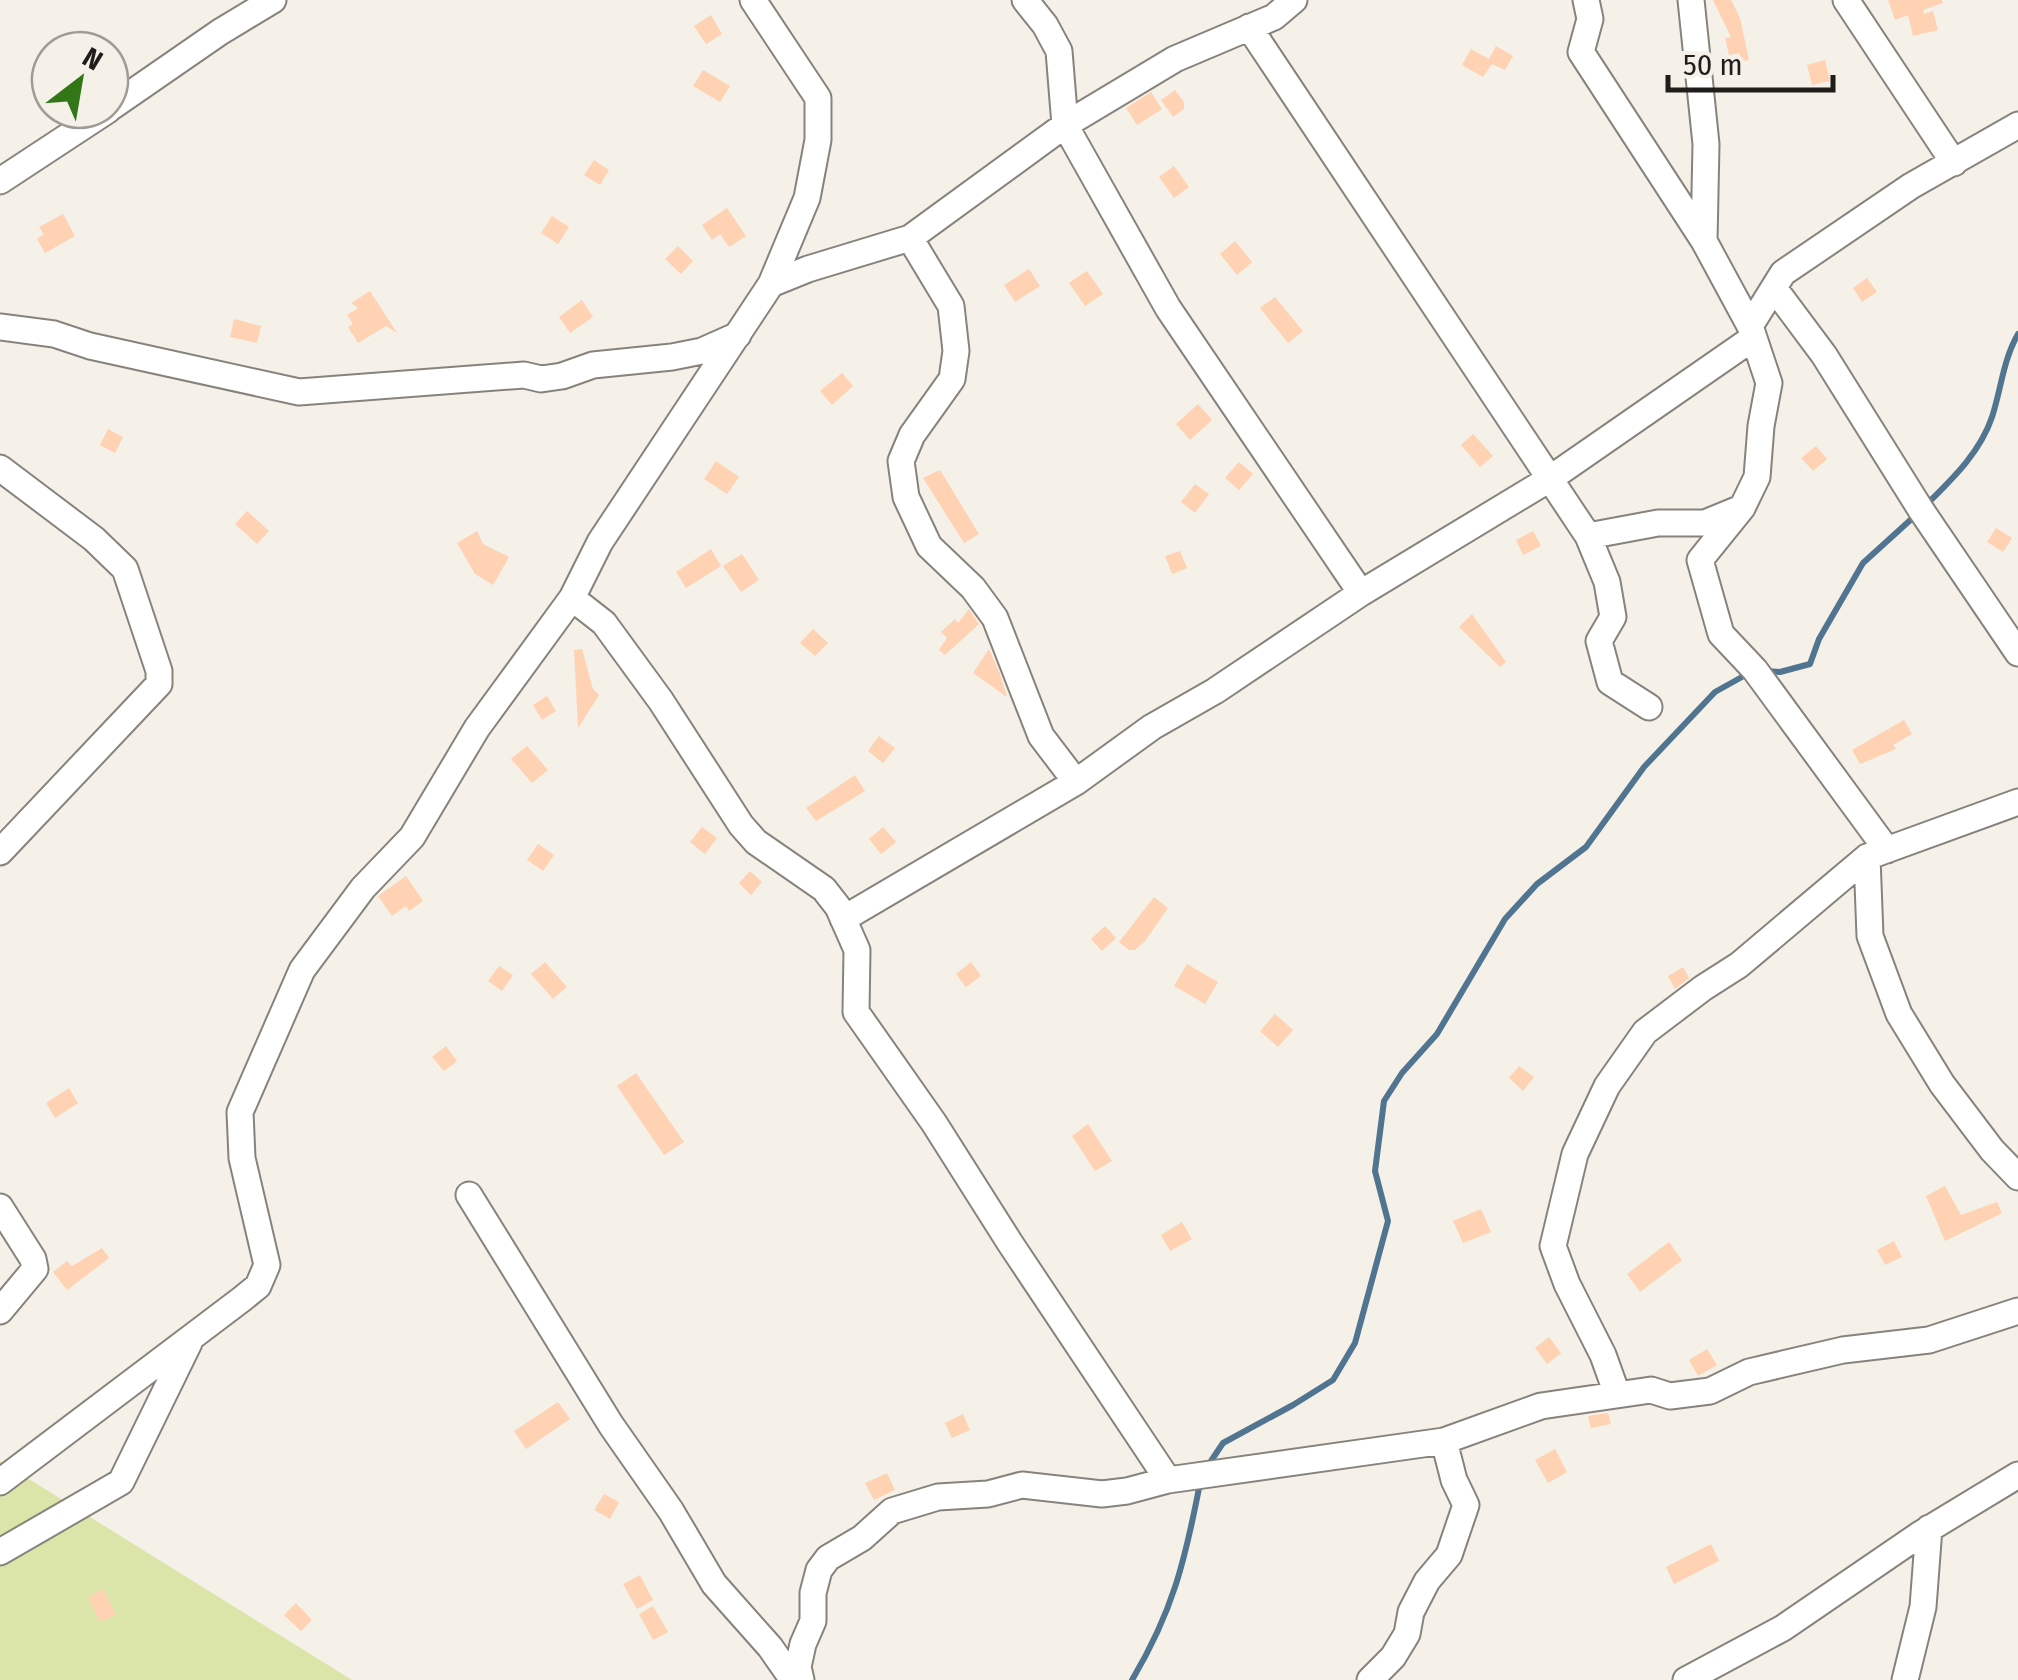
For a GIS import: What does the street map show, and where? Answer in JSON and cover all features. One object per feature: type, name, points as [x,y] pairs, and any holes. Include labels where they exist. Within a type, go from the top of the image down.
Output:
[{"type":"street","points":[[130,94],[274,0]]},
{"type":"street","points":[[0,1482],[258,1286],[265,1276],[268,1265],[242,1158],[240,1112],[302,970],[364,888],[412,838],[478,728],[572,598],[600,542],[771,284],[807,198],[818,140],[818,98],[753,0]]},
{"type":"street","points":[[1025,0],[1059,51],[1065,126],[1168,308],[1361,594]]},
{"type":"street","points":[[771,284],[910,238],[1065,126],[1176,59],[1274,17],[1294,0]]},
{"type":"street","points":[[1586,0],[1590,19],[1582,52],[1704,241],[1752,332],[1770,382],[1757,476],[1742,508],[1700,560],[1721,634],[1755,670],[1877,853],[1870,936],[1899,1014],[1942,1084],[1992,1150],[2018,1177]]},
{"type":"street","points":[[1691,0],[1706,144],[1704,241]]},
{"type":"street","points":[[1846,0],[1954,163]]},
{"type":"street","points":[[1249,27],[1588,536],[1607,582],[1613,618],[1600,641],[1610,682],[1649,706]]},
{"type":"street","points":[[843,919],[1076,782],[1152,726],[1214,691],[1361,594],[1551,478],[1752,332],[1783,273],[1912,186],[2018,124]]},
{"type":"street","points":[[0,181],[77,130]]},
{"type":"street","points":[[910,238],[951,306],[956,351],[952,378],[912,435],[901,461],[906,496],[928,546],[973,588],[996,618],[1041,736],[1076,782]]},
{"type":"street","points":[[1774,288],[1824,355],[1921,510],[2018,653]]},
{"type":"street","points":[[0,327],[54,334],[90,346],[299,392],[524,375],[562,376],[592,365],[702,350],[738,335]]},
{"type":"street","points":[[0,468],[94,539],[125,570],[160,684],[0,852]]},
{"type":"street","points":[[1588,536],[1658,523],[1706,523],[1742,508]]},
{"type":"street","points":[[572,598],[604,622],[741,825],[756,842],[824,889],[858,950],[856,1012],[934,1122],[1168,1480]]},
{"type":"street","points":[[1618,1394],[1553,1246],[1575,1154],[1606,1086],[1645,1032],[1740,965],[1877,853],[2018,802]]},
{"type":"street","points":[[469,1195],[611,1425],[672,1511],[714,1584],[797,1680]]},
{"type":"street","points":[[0,1207],[35,1269],[0,1311]]},
{"type":"street","points":[[797,1680],[803,1644],[813,1622],[813,1593],[819,1570],[839,1549],[862,1538],[892,1511],[938,1497],[988,1494],[1022,1485],[1102,1494],[1168,1480],[1444,1440],[1541,1406],[1651,1390],[1670,1396],[1710,1391],[1750,1372],[1843,1350],[1929,1340],[2018,1312]]},
{"type":"street","points":[[0,1552],[121,1482],[191,1338]]},
{"type":"street","points":[[1370,1680],[1408,1634],[1411,1612],[1427,1582],[1449,1555],[1466,1505],[1454,1480],[1444,1440]]},
{"type":"street","points":[[1686,1680],[1783,1628],[1929,1528],[2018,1475]]},
{"type":"street","points":[[1905,1680],[1923,1607],[1929,1528]]},
{"type":"green space","points":[[0,1461],[352,1680],[0,1680]]},
{"type":"building","points":[[1713,0],[1731,0],[1740,18],[1749,60],[1743,61],[1739,53],[1729,55],[1725,38],[1731,37]]},
{"type":"building","points":[[1888,0],[1942,0],[1943,3],[1923,10],[1924,14],[1933,11],[1938,30],[1913,36],[1908,15],[1895,20]]},
{"type":"building","points":[[711,15],[722,34],[706,44],[694,26]]},
{"type":"building","points":[[1496,46],[1513,56],[1505,70],[1492,64],[1483,77],[1462,65],[1471,49],[1489,59]]},
{"type":"building","points":[[1825,60],[1830,81],[1812,85],[1807,65]]},
{"type":"building","points":[[703,70],[730,86],[720,102],[693,86]]},
{"type":"building","points":[[1175,90],[1184,109],[1173,117],[1161,100]]},
{"type":"building","points":[[1151,92],[1162,109],[1137,125],[1126,108]]},
{"type":"building","points":[[594,160],[609,170],[600,185],[584,175]]},
{"type":"building","points":[[1174,166],[1189,187],[1174,198],[1159,177]]},
{"type":"building","points":[[727,208],[746,236],[729,247],[720,234],[712,240],[702,225]]},
{"type":"building","points":[[63,214],[75,236],[45,253],[37,239],[44,234],[39,227]]},
{"type":"building","points":[[552,216],[569,227],[558,244],[541,233]]},
{"type":"building","points":[[1235,241],[1252,262],[1237,275],[1220,254]]},
{"type":"building","points":[[678,246],[693,261],[681,274],[665,259]]},
{"type":"building","points":[[1029,269],[1040,286],[1015,302],[1004,285]]},
{"type":"building","points":[[1087,271],[1103,294],[1085,306],[1069,283]]},
{"type":"building","points":[[1867,278],[1877,292],[1862,302],[1853,288]]},
{"type":"building","points":[[370,291],[397,333],[386,326],[358,343],[348,327],[353,324],[347,315],[358,308],[351,303]]},
{"type":"building","points":[[1275,297],[1303,331],[1288,343],[1260,308]]},
{"type":"building","points":[[582,300],[593,317],[570,333],[559,317]]},
{"type":"building","points":[[234,319],[261,326],[257,343],[230,337]]},
{"type":"building","points":[[842,373],[853,386],[832,405],[820,391]]},
{"type":"building","points":[[1198,404],[1212,420],[1190,440],[1176,424]]},
{"type":"building","points":[[108,429],[123,437],[115,453],[100,445]]},
{"type":"building","points":[[1473,434],[1493,456],[1480,467],[1461,445]]},
{"type":"building","points":[[1816,446],[1827,459],[1813,471],[1801,458]]},
{"type":"building","points":[[716,461],[739,477],[727,494],[704,479]]},
{"type":"building","points":[[1239,462],[1253,474],[1239,490],[1225,478]]},
{"type":"building","points":[[940,470],[979,534],[964,543],[923,478]]},
{"type":"building","points":[[1195,484],[1209,494],[1195,513],[1181,502]]},
{"type":"building","points":[[247,511],[269,531],[257,544],[235,524]]},
{"type":"building","points":[[1996,528],[2012,538],[2003,552],[1987,542]]},
{"type":"building","points":[[477,531],[483,544],[509,557],[493,585],[475,574],[457,543]]},
{"type":"building","points":[[1533,531],[1541,546],[1523,555],[1516,540]]},
{"type":"building","points":[[711,549],[721,566],[686,588],[676,572]]},
{"type":"building","points":[[1180,551],[1187,568],[1172,574],[1165,556]]},
{"type":"building","points":[[742,554],[759,580],[741,592],[723,566]]},
{"type":"building","points":[[969,609],[979,624],[945,655],[939,650],[947,638],[941,632],[955,619],[958,623]]},
{"type":"building","points":[[1472,614],[1506,662],[1500,667],[1459,627]]},
{"type":"building","points":[[813,629],[828,643],[815,656],[800,643]]},
{"type":"building","points":[[582,649],[593,689],[599,695],[578,728],[574,650]]},
{"type":"building","points":[[989,649],[1000,674],[1007,697],[973,673]]},
{"type":"building","points":[[547,696],[556,711],[542,720],[533,705]]},
{"type":"building","points":[[1904,720],[1912,734],[1893,745],[1896,749],[1860,764],[1852,750]]},
{"type":"building","points":[[879,736],[895,748],[883,763],[868,751]]},
{"type":"building","points":[[527,746],[548,770],[532,783],[511,759]]},
{"type":"building","points":[[855,775],[865,791],[816,821],[806,808]]},
{"type":"building","points":[[702,827],[717,838],[705,854],[690,842]]},
{"type":"building","points":[[883,827],[896,842],[881,854],[869,839]]},
{"type":"building","points":[[538,844],[554,855],[543,871],[527,860]]},
{"type":"building","points":[[750,871],[762,882],[751,895],[739,883]]},
{"type":"building","points":[[406,876],[423,901],[392,916],[378,896]]},
{"type":"building","points":[[1154,897],[1168,908],[1145,941],[1129,950],[1119,942]]},
{"type":"building","points":[[1105,926],[1116,938],[1102,951],[1091,939]]},
{"type":"building","points":[[545,962],[567,987],[553,999],[531,974]]},
{"type":"building","points":[[971,962],[981,976],[966,987],[956,974]]},
{"type":"building","points":[[1187,964],[1218,982],[1205,1004],[1174,986]]},
{"type":"building","points":[[499,966],[513,975],[502,991],[488,981]]},
{"type":"building","points":[[1683,967],[1689,978],[1675,989],[1668,976]]},
{"type":"building","points":[[1275,1014],[1293,1030],[1278,1047],[1260,1031]]},
{"type":"building","points":[[446,1046],[457,1061],[444,1071],[432,1057]]},
{"type":"building","points":[[1519,1066],[1534,1077],[1523,1091],[1509,1078]]},
{"type":"building","points":[[636,1073],[684,1142],[664,1155],[617,1086]]},
{"type":"building","points":[[69,1088],[78,1103],[55,1118],[46,1103]]},
{"type":"building","points":[[1088,1124],[1112,1161],[1095,1171],[1072,1136]]},
{"type":"building","points":[[1945,1186],[1961,1215],[1997,1202],[2002,1213],[1945,1241],[1926,1196]]},
{"type":"building","points":[[1481,1209],[1491,1232],[1463,1243],[1453,1221]]},
{"type":"building","points":[[1182,1222],[1192,1239],[1170,1251],[1161,1235]]},
{"type":"building","points":[[1894,1241],[1902,1257],[1885,1265],[1877,1250]]},
{"type":"building","points":[[1669,1242],[1682,1260],[1640,1292],[1627,1274]]},
{"type":"building","points":[[102,1248],[109,1258],[67,1290],[53,1272],[67,1261],[72,1266]]},
{"type":"building","points":[[1549,1337],[1561,1353],[1547,1364],[1535,1348]]},
{"type":"building","points":[[1707,1349],[1717,1365],[1698,1376],[1689,1360]]},
{"type":"building","points":[[558,1402],[570,1419],[526,1449],[514,1431]]},
{"type":"building","points":[[1608,1413],[1611,1424],[1591,1428],[1588,1416]]},
{"type":"building","points":[[963,1414],[970,1430],[952,1438],[945,1423]]},
{"type":"building","points":[[1555,1449],[1567,1472],[1548,1483],[1535,1460]]},
{"type":"building","points":[[887,1473],[895,1490],[874,1500],[865,1483]]},
{"type":"building","points":[[604,1494],[619,1502],[610,1519],[594,1510]]},
{"type":"building","points":[[1711,1544],[1719,1561],[1674,1584],[1666,1567]]},
{"type":"building","points":[[640,1575],[653,1600],[637,1609],[623,1584]]},
{"type":"building","points":[[103,1589],[116,1615],[100,1622],[88,1597]]},
{"type":"building","points":[[296,1603],[312,1620],[301,1631],[284,1615]]},
{"type":"building","points":[[653,1606],[668,1632],[653,1640],[639,1614]]},
{"type":"waterway","points":[[1926,505],[1964,465],[1987,430],[2018,334]]},
{"type":"waterway","points":[[1766,671],[1780,672],[1810,664],[1819,639],[1863,563],[1917,514]]},
{"type":"waterway","points":[[1207,1467],[1223,1443],[1333,1380],[1355,1343],[1388,1221],[1375,1171],[1384,1101],[1402,1073],[1437,1034],[1505,919],[1537,884],[1586,847],[1644,767],[1715,692],[1749,673]]},
{"type":"waterway","points":[[1132,1680],[1176,1585],[1200,1483]]}]
